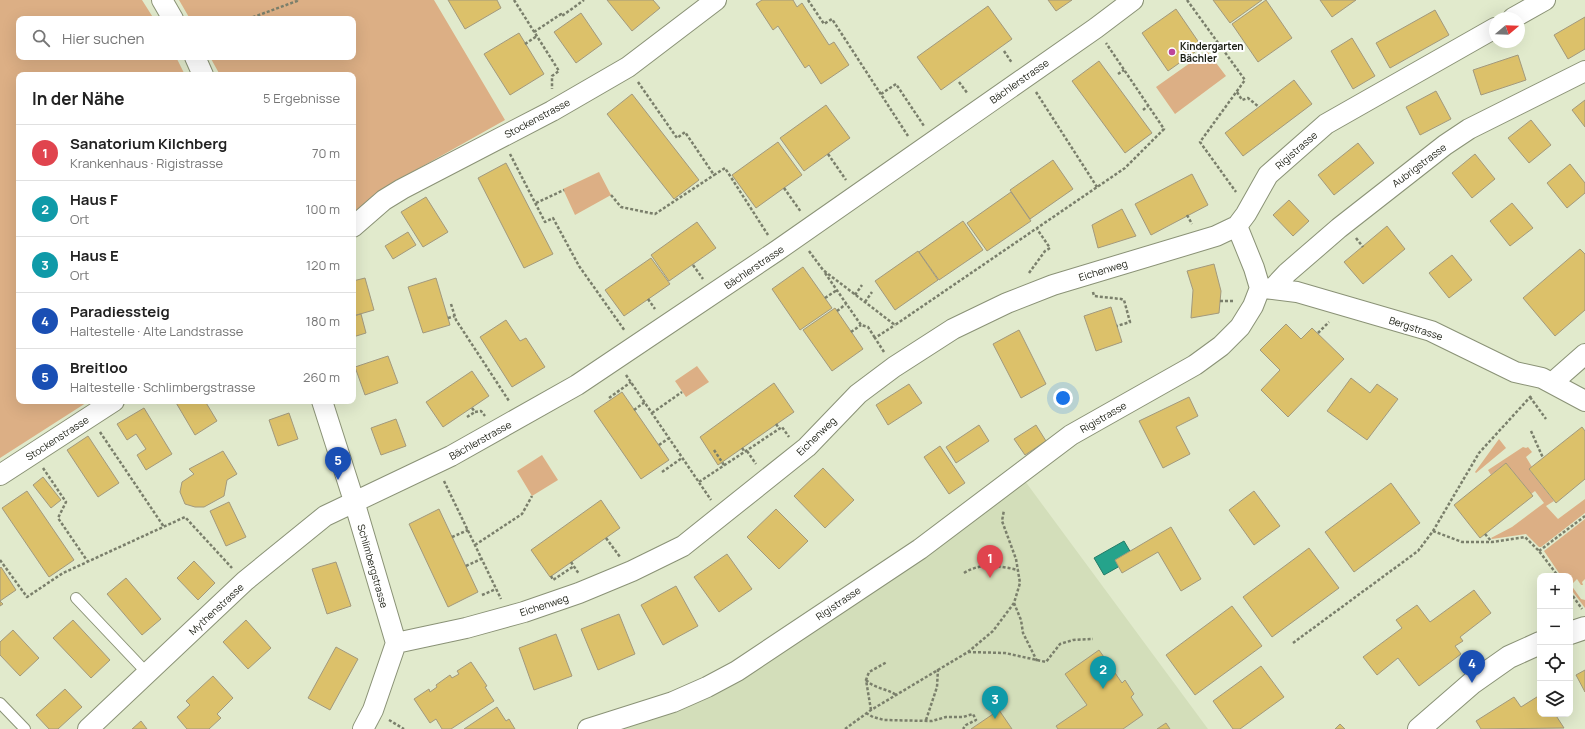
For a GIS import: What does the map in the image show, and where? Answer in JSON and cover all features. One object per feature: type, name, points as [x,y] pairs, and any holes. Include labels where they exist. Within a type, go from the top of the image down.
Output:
[{"type":"street","points":[[162,0],[171,16]]},
{"type":"street","name":"Stockenstrasse","points":[[356,224],[379,205],[402,189],[552,111],[628,67],[716,0]]},
{"type":"street","name":"Bächlerstrasse","points":[[354,501],[415,474],[493,434],[577,385],[778,250],[1019,70],[1096,28],[1133,0]]},
{"type":"street","points":[[1524,12],[1545,0]]},
{"type":"street","name":"Rigistrasse","points":[[1237,226],[1249,210],[1268,175],[1326,124],[1489,31]]},
{"type":"street","points":[[196,60],[202,72]]},
{"type":"street","name":"Aubrigstrasse","points":[[1266,288],[1287,273],[1339,228],[1445,145],[1469,130],[1585,71]]},
{"type":"street","points":[[1237,226],[1254,268],[1266,288]]},
{"type":"street","name":"Eichenweg","points":[[396,643],[466,628],[509,616],[579,593],[632,571],[683,546],[807,447],[858,394],[894,367],[953,329],[1007,303],[1053,285],[1216,236],[1237,226]]},
{"type":"street","name":"Rigistrasse","points":[[588,729],[673,702],[707,687],[737,671],[920,549],[1071,435],[1195,365],[1221,346],[1240,327],[1266,288]]},
{"type":"street","name":"Bergstrasse","points":[[1266,288],[1296,292],[1431,331],[1514,372],[1542,378],[1585,401]]},
{"type":"street","points":[[1552,383],[1585,354]]},
{"type":"street","name":"Stockenstrasse","points":[[0,475],[109,404]]},
{"type":"street","name":"Schlimbergstrasse","points":[[323,404],[354,501],[396,643]]},
{"type":"street","name":"Mythenstrasse","points":[[88,729],[245,581],[325,516],[354,501]]},
{"type":"street","points":[[1573,632],[1585,628]]},
{"type":"street","points":[[363,729],[373,710],[396,643]]},
{"type":"street","points":[[1419,729],[1472,683],[1509,657],[1537,644]]},
{"type":"lane","points":[[76,598],[147,673]]},
{"type":"lane","points":[[0,703],[25,729]]},
{"type":"path","points":[[256,16],[297,0]]},
{"type":"path","points":[[514,0],[559,71],[552,76],[552,111]]},
{"type":"path","points":[[534,32],[561,14],[562,16],[584,0]]},
{"type":"path","points":[[808,0],[824,24],[832,18],[899,122]]},
{"type":"path","points":[[1187,0],[1245,80],[1200,142],[1249,210]]},
{"type":"path","points":[[875,338],[1125,168],[1164,129],[1096,28]]},
{"type":"path","points":[[525,44],[537,36]]},
{"type":"path","points":[[1004,52],[1019,70],[1097,187]]},
{"type":"path","points":[[628,67],[677,138],[685,132],[714,175]]},
{"type":"path","points":[[1118,74],[1124,70]]},
{"type":"path","points":[[959,82],[968,95]]},
{"type":"path","points":[[881,94],[896,84],[924,126]]},
{"type":"path","points":[[1237,92],[1242,100],[1248,98],[1259,107]]},
{"type":"path","points":[[1143,110],[1148,106]]},
{"type":"path","points":[[501,138],[545,222],[553,218],[579,266],[636,346]]},
{"type":"path","points":[[828,154],[847,180]]},
{"type":"path","points":[[611,195],[621,207],[655,214],[725,168],[778,250]]},
{"type":"path","points":[[784,188],[801,212]]},
{"type":"path","points":[[536,203],[564,190]]},
{"type":"path","points":[[1028,274],[1045,251],[1050,248],[1037,229]]},
{"type":"path","points":[[799,235],[861,325],[868,327],[894,367]]},
{"type":"path","points":[[693,265],[703,280]]},
{"type":"path","points":[[823,270],[895,325]]},
{"type":"path","points":[[1087,275],[1094,296],[1124,300],[1130,322],[1117,326]]},
{"type":"path","points":[[855,295],[862,285]]},
{"type":"path","points":[[825,298],[837,290]]},
{"type":"path","points":[[865,302],[872,292]]},
{"type":"path","points":[[648,299],[657,311]]},
{"type":"path","points":[[451,304],[454,316],[509,402]]},
{"type":"path","points":[[837,311],[846,304]]},
{"type":"path","points":[[448,318],[454,316]]},
{"type":"path","points":[[852,332],[861,325]]},
{"type":"path","points":[[616,359],[721,515]]},
{"type":"path","points":[[609,398],[631,382]]},
{"type":"path","points":[[1294,643],[1418,551],[1433,530],[1480,454],[1530,397],[1540,388],[1552,383]]},
{"type":"path","points":[[652,413],[682,392]]},
{"type":"path","points":[[1530,397],[1546,419]]},
{"type":"path","points":[[634,410],[645,402]]},
{"type":"path","points":[[472,408],[475,412]]},
{"type":"path","points":[[467,417],[475,412],[481,411],[486,418]]},
{"type":"path","points":[[776,424],[779,428],[782,427],[787,435]]},
{"type":"path","points":[[699,482],[724,465],[727,465],[779,428]]},
{"type":"path","points":[[1531,430],[1543,458]]},
{"type":"path","points":[[659,445],[669,438]]},
{"type":"path","points":[[106,441],[164,527]]},
{"type":"path","points":[[742,448],[751,457]]},
{"type":"path","points":[[714,450],[724,465]]},
{"type":"path","points":[[34,453],[66,502],[58,518],[88,562]]},
{"type":"path","points":[[662,472],[682,458]]},
{"type":"path","points":[[441,475],[509,616]]},
{"type":"path","points":[[845,729],[870,710],[938,668],[968,652],[993,631],[1014,603],[1020,583],[1016,559],[1002,521],[1011,480]]},
{"type":"path","points":[[475,545],[522,514],[532,496]]},
{"type":"path","points":[[1539,551],[1585,516]]},
{"type":"path","points":[[0,560],[27,597],[63,573],[185,517],[245,581]]},
{"type":"path","points":[[452,537],[468,530]]},
{"type":"path","points":[[1433,530],[1462,542],[1492,542],[1525,537],[1539,551],[1556,573]]},
{"type":"path","points":[[1485,534],[1492,542]]},
{"type":"path","points":[[466,566],[481,558]]},
{"type":"path","points":[[551,576],[553,580],[574,566]]},
{"type":"path","points":[[964,573],[971,568],[984,566],[1001,566],[1018,570]]},
{"type":"path","points":[[482,596],[496,589]]},
{"type":"path","points":[[1573,596],[1585,613]]},
{"type":"path","points":[[1014,603],[1021,620],[1023,633],[1037,661]]},
{"type":"path","points":[[968,652],[1005,652],[1046,662],[1060,644],[1073,640],[1092,639]]},
{"type":"path","points":[[870,710],[866,680],[869,672],[887,662]]},
{"type":"path","points":[[926,720],[937,687],[938,668]]},
{"type":"path","points":[[866,680],[870,684],[889,690],[896,694]]},
{"type":"path","points":[[866,713],[884,720],[926,720],[963,717],[972,714],[976,720],[966,725],[963,729]]},
{"type":"path","points":[[385,717],[404,729]]},
{"type":"shaded area","points":[[0,0],[142,0],[152,16],[16,16],[16,60],[178,60],[184,72],[16,72],[16,404],[84,404],[0,458]]},
{"type":"shaded area","points":[[179,0],[434,0],[505,120],[382,189],[356,211],[356,72],[218,72],[212,60],[356,60],[356,16],[188,16]]},
{"type":"shaded area","points":[[1207,51],[1226,76],[1175,114],[1156,87]]},
{"type":"shaded area","points":[[599,172],[611,195],[575,215],[563,189]]},
{"type":"shaded area","points":[[697,366],[709,382],[686,397],[675,381]]},
{"type":"shaded area","points":[[1499,439],[1506,448],[1476,473],[1475,472]]},
{"type":"shaded area","points":[[1523,447],[1528,447],[1532,452],[1526,457],[1532,467],[1529,469],[1554,501],[1546,506],[1558,519],[1585,499],[1585,513],[1541,547],[1539,547],[1526,534],[1491,538],[1512,527],[1544,503],[1535,491],[1531,494],[1506,463],[1491,475],[1488,470]]},
{"type":"shaded area","points":[[542,455],[558,480],[532,496],[517,471]]},
{"type":"shaded area","points":[[1022,477],[1208,729],[604,729],[674,706]]},
{"type":"shaded area","points":[[1585,519],[1585,579],[1582,582],[1583,585],[1581,585],[1577,579],[1573,583],[1573,573],[1559,573],[1544,551]]},
{"type":"shaded area","points":[[1573,588],[1581,599],[1585,600],[1585,608],[1573,592]]},
{"type":"water","points":[[1124,541],[1134,558],[1104,575],[1094,558]]},
{"type":"building","points":[[448,0],[497,0],[501,8],[465,29]]},
{"type":"building","points":[[607,0],[653,0],[660,8],[632,31]]},
{"type":"building","points":[[762,0],[793,0],[797,7],[802,3],[829,45],[834,42],[849,65],[821,84],[809,65],[805,68],[778,26],[773,30],[756,4]]},
{"type":"building","points":[[1048,0],[1072,0],[1056,11]]},
{"type":"building","points":[[1213,0],[1262,0],[1230,23]]},
{"type":"building","points":[[1266,0],[1292,38],[1258,62],[1232,24]]},
{"type":"building","points":[[1320,0],[1356,0],[1332,17]]},
{"type":"building","points":[[988,6],[1012,39],[941,90],[917,57]]},
{"type":"building","points":[[1176,9],[1202,47],[1168,71],[1142,33]]},
{"type":"building","points":[[1435,10],[1449,35],[1390,68],[1376,43]]},
{"type":"building","points":[[581,13],[602,44],[576,63],[554,32]]},
{"type":"building","points":[[1585,17],[1585,49],[1568,59],[1554,35]]},
{"type":"building","points":[[519,33],[544,74],[510,95],[484,54]]},
{"type":"building","points":[[1352,38],[1375,76],[1353,89],[1331,51]]},
{"type":"building","points":[[1518,55],[1526,80],[1481,95],[1473,70]]},
{"type":"building","points":[[1099,61],[1152,133],[1125,153],[1072,81]]},
{"type":"building","points":[[1294,80],[1312,104],[1243,156],[1225,133]]},
{"type":"building","points":[[1436,91],[1451,119],[1420,135],[1406,107]]},
{"type":"building","points":[[632,94],[699,180],[674,199],[607,114]]},
{"type":"building","points":[[1585,100],[1585,127],[1572,110]]},
{"type":"building","points":[[826,105],[850,138],[804,171],[780,138]]},
{"type":"building","points":[[1531,120],[1551,145],[1529,163],[1508,138]]},
{"type":"building","points":[[778,142],[802,175],[756,208],[732,175]]},
{"type":"building","points":[[1358,143],[1374,163],[1334,195],[1318,175]]},
{"type":"building","points":[[1475,154],[1495,179],[1472,198],[1452,173]]},
{"type":"building","points":[[1053,160],[1073,189],[1030,219],[1010,190]]},
{"type":"building","points":[[506,163],[553,254],[524,268],[478,178]]},
{"type":"building","points":[[1570,164],[1585,183],[1585,193],[1567,208],[1547,183]]},
{"type":"building","points":[[1192,174],[1208,205],[1151,235],[1135,204]]},
{"type":"building","points":[[1011,192],[1031,221],[987,251],[967,223]]},
{"type":"building","points":[[426,197],[448,232],[423,247],[401,212]]},
{"type":"building","points":[[1289,200],[1309,221],[1293,236],[1273,215]]},
{"type":"building","points":[[1512,203],[1533,228],[1510,246],[1490,221]]},
{"type":"building","points":[[1122,209],[1136,236],[1098,248],[1092,225]]},
{"type":"building","points":[[963,221],[983,250],[939,280],[919,252]]},
{"type":"building","points":[[697,222],[716,248],[669,281],[651,255]]},
{"type":"building","points":[[1387,226],[1405,249],[1363,284],[1344,262]]},
{"type":"building","points":[[408,232],[416,245],[393,259],[385,246]]},
{"type":"building","points":[[1580,249],[1585,254],[1585,310],[1555,336],[1523,298]]},
{"type":"building","points":[[918,251],[938,280],[895,310],[875,281]]},
{"type":"building","points":[[1452,255],[1472,280],[1449,298],[1429,273]]},
{"type":"building","points":[[651,258],[670,284],[624,316],[605,290]]},
{"type":"building","points":[[1214,264],[1221,291],[1219,313],[1191,318],[1193,290],[1187,271]]},
{"type":"building","points":[[803,267],[832,308],[800,330],[772,289]]},
{"type":"building","points":[[365,278],[374,310],[356,315],[356,280]]},
{"type":"building","points":[[436,278],[450,325],[423,333],[408,287]]},
{"type":"building","points":[[1111,307],[1122,342],[1096,351],[1084,316]]},
{"type":"building","points":[[835,308],[863,349],[832,371],[803,330]]},
{"type":"building","points":[[361,314],[366,333],[356,336],[356,315]]},
{"type":"building","points":[[506,320],[520,341],[526,338],[545,367],[512,387],[480,337]]},
{"type":"building","points":[[1286,324],[1301,339],[1312,328],[1344,359],[1288,417],[1261,390],[1280,370],[1260,350]]},
{"type":"building","points":[[1019,330],[1046,384],[1021,398],[993,344]]},
{"type":"building","points":[[388,356],[398,383],[365,395],[356,367]]},
{"type":"building","points":[[472,371],[489,396],[443,427],[426,402]]},
{"type":"building","points":[[1351,378],[1370,393],[1377,384],[1398,399],[1367,440],[1327,411]]},
{"type":"building","points":[[774,383],[794,412],[718,465],[700,437]]},
{"type":"building","points":[[909,384],[922,403],[888,425],[876,405]]},
{"type":"building","points":[[622,392],[669,460],[641,479],[594,411]]},
{"type":"building","points":[[1189,397],[1198,416],[1176,427],[1190,454],[1163,468],[1139,421]]},
{"type":"building","points":[[177,404],[207,404],[217,421],[195,435]]},
{"type":"building","points":[[144,408],[172,454],[146,470],[137,455],[146,449],[136,434],[127,440],[117,424]]},
{"type":"building","points":[[289,413],[298,439],[278,446],[269,420]]},
{"type":"building","points":[[396,419],[406,446],[381,455],[371,428]]},
{"type":"building","points":[[979,425],[989,441],[956,463],[946,447]]},
{"type":"building","points":[[1036,425],[1046,441],[1025,455],[1014,439]]},
{"type":"building","points":[[1582,427],[1585,431],[1585,479],[1556,503],[1529,469]]},
{"type":"building","points":[[88,436],[119,483],[98,497],[67,450]]},
{"type":"building","points":[[940,446],[965,483],[949,494],[924,457]]},
{"type":"building","points":[[223,451],[237,474],[227,480],[224,496],[204,507],[195,507],[185,504],[180,492],[182,482],[194,474],[189,469]]},
{"type":"building","points":[[1506,463],[1533,496],[1480,538],[1454,505]]},
{"type":"building","points":[[823,468],[854,500],[825,528],[794,496]]},
{"type":"building","points":[[43,477],[61,500],[51,508],[33,485]]},
{"type":"building","points":[[1391,483],[1420,523],[1354,572],[1325,532]]},
{"type":"building","points":[[27,491],[74,560],[49,577],[2,508]]},
{"type":"building","points":[[1254,491],[1280,526],[1254,545],[1229,510]]},
{"type":"building","points":[[601,500],[620,528],[550,577],[531,550]]},
{"type":"building","points":[[229,502],[246,537],[226,546],[210,511]]},
{"type":"building","points":[[439,509],[478,592],[448,607],[409,524]]},
{"type":"building","points":[[776,509],[808,541],[779,569],[747,537]]},
{"type":"building","points":[[1171,527],[1201,579],[1181,591],[1158,552],[1122,573],[1115,560]]},
{"type":"building","points":[[1309,548],[1339,588],[1272,637],[1243,597]]},
{"type":"building","points":[[727,554],[752,589],[719,612],[694,577]]},
{"type":"building","points":[[194,561],[215,583],[198,600],[177,578]]},
{"type":"building","points":[[336,562],[351,606],[327,614],[312,569]]},
{"type":"building","points":[[1,567],[16,590],[0,601],[0,568]]},
{"type":"building","points":[[126,578],[161,619],[142,635],[107,594]]},
{"type":"building","points":[[676,586],[698,626],[663,645],[641,605]]},
{"type":"building","points":[[1474,590],[1491,613],[1460,637],[1463,641],[1455,646],[1461,654],[1419,686],[1398,658],[1377,675],[1363,657],[1402,628],[1396,620],[1417,605],[1430,622]]},
{"type":"building","points":[[1232,606],[1262,646],[1195,695],[1166,655]]},
{"type":"building","points":[[619,614],[635,654],[598,670],[581,629]]},
{"type":"building","points":[[73,620],[110,660],[91,678],[53,638]]},
{"type":"building","points":[[246,620],[271,648],[248,669],[223,642]]},
{"type":"building","points":[[13,630],[39,658],[20,676],[0,655],[0,642]]},
{"type":"building","points":[[556,634],[572,676],[534,690],[519,648]]},
{"type":"building","points":[[336,647],[358,659],[330,710],[308,698]]},
{"type":"building","points":[[1099,650],[1122,683],[1125,680],[1134,694],[1131,697],[1143,715],[1123,729],[1058,729],[1056,726],[1087,705],[1065,674]]},
{"type":"building","points":[[471,662],[487,686],[485,687],[494,701],[451,729],[442,729],[436,719],[430,723],[414,699],[429,689],[430,692],[437,687],[436,685],[450,675],[452,678],[459,674],[457,671]]},
{"type":"building","points":[[1261,666],[1284,697],[1240,729],[1233,729],[1213,701]]},
{"type":"building","points":[[1585,670],[1585,692],[1576,675]]},
{"type":"building","points":[[213,676],[233,698],[217,714],[221,718],[209,729],[187,729],[177,717],[190,705],[186,701]]},
{"type":"building","points":[[65,689],[82,707],[58,729],[49,729],[36,715]]},
{"type":"building","points":[[1514,697],[1521,707],[1537,697],[1537,717],[1557,717],[1564,728],[1481,729],[1476,721]]},
{"type":"building","points":[[497,707],[506,721],[509,719],[515,729],[464,729]]},
{"type":"building","points":[[999,710],[1012,729],[971,729]]},
{"type":"building","points":[[141,721],[147,729],[132,729]]},
{"type":"building","points":[[1166,723],[1170,729],[1157,729]]},
{"type":"building","points":[[1340,724],[1345,729],[1335,729]]},
{"type":"place","name":"Kindergarten Bächler","points":[[1172,52]]},
{"type":"place","name":"Breitloo","points":[[338,480]]},
{"type":"place","name":"Sanatorium Kilchberg","points":[[990,578]]},
{"type":"place","name":"Paradiessteig","points":[[1472,683]]},
{"type":"place","name":"Haus F","points":[[1103,689]]},
{"type":"place","name":"Haus E","points":[[995,719]]}]
